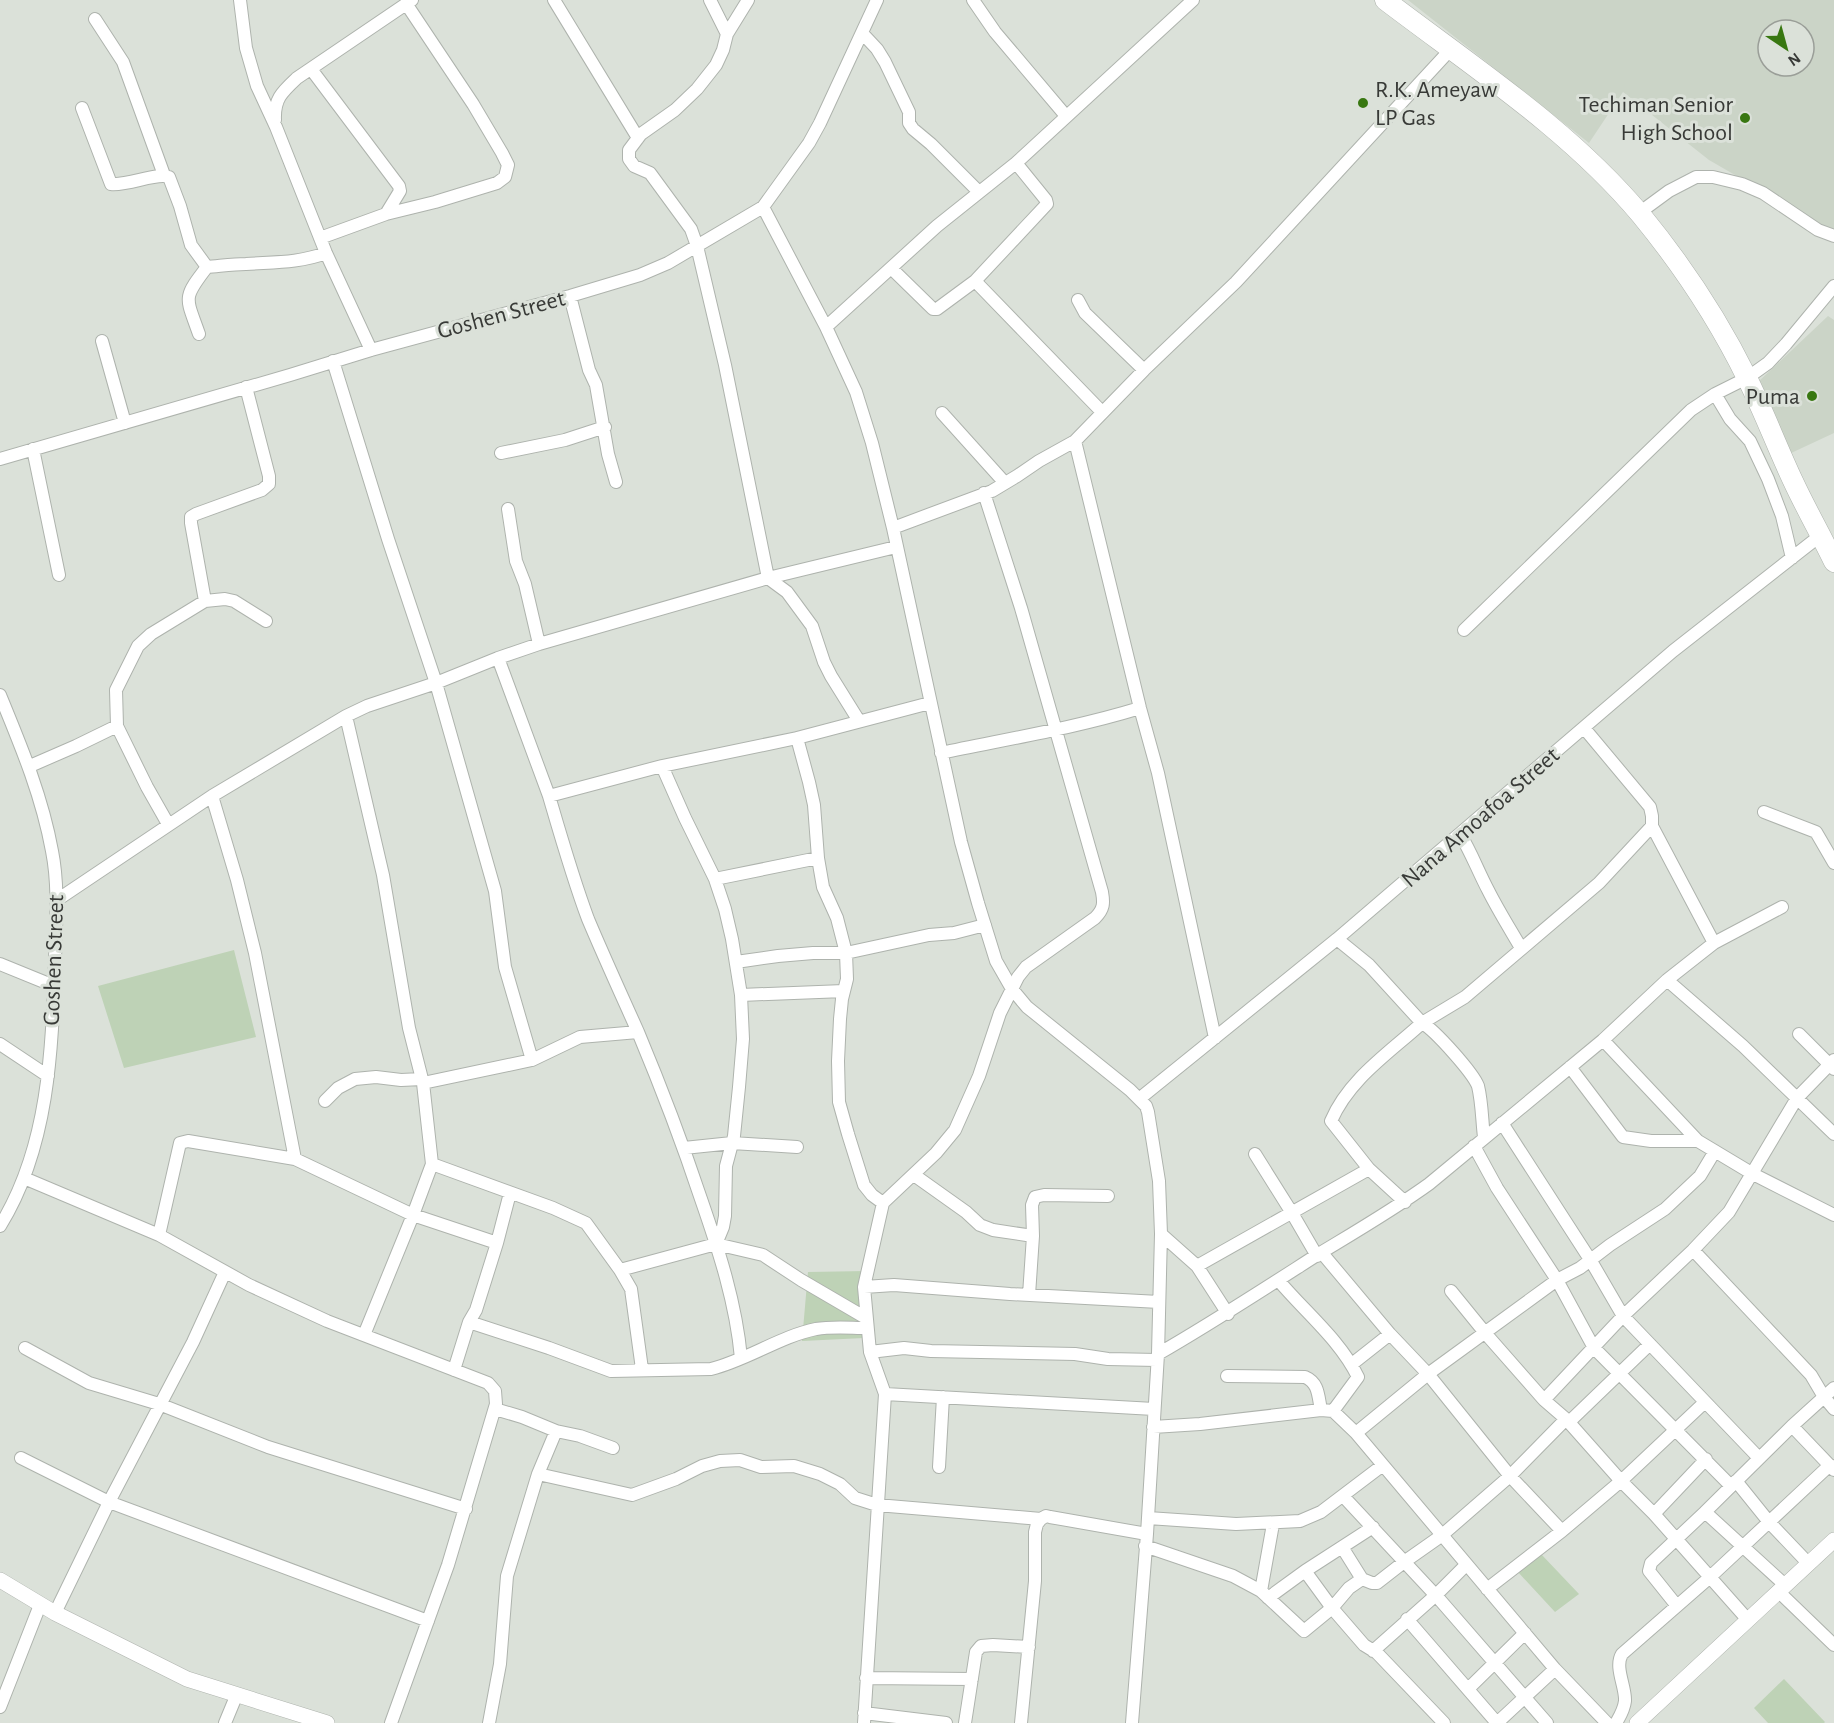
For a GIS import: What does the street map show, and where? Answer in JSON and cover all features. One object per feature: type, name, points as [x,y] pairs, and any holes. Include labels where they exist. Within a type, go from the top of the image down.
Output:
[{"type":"highway","points":[[1385,0],[1552,128],[1592,164],[1639,213],[1675,260],[1707,308],[1747,378],[1794,483],[1834,562]]},
{"type":"street","points":[[240,0],[246,48],[257,86],[276,127],[326,253],[370,350]]},
{"type":"street","points":[[554,0],[638,138]]},
{"type":"street","points":[[710,0],[727,34]]},
{"type":"street","points":[[748,0],[727,34],[723,51],[716,65],[697,89],[675,110],[638,138],[629,150],[629,159],[634,166],[650,173],[691,229],[725,365],[768,578],[787,592],[812,626],[824,662],[859,721]]},
{"type":"street","name":"Goshen Street","points":[[0,459],[370,350],[570,296],[640,275],[668,263],[763,207],[809,143],[877,0]]},
{"type":"street","points":[[973,0],[994,32],[1066,116]]},
{"type":"street","points":[[826,327],[937,226],[1016,163],[1193,0]]},
{"type":"street","points":[[276,127],[275,109],[280,93],[297,78],[409,2],[508,165],[505,177],[497,183],[386,214],[320,238]]},
{"type":"street","points":[[95,19],[123,62],[164,175]]},
{"type":"street","points":[[862,33],[877,49],[885,62],[909,112],[909,123],[913,129],[979,192]]},
{"type":"street","points":[[892,528],[984,493],[1075,441],[1144,370],[1236,282],[1451,49]]},
{"type":"street","points":[[311,69],[399,186],[399,191],[386,214]]},
{"type":"street","points":[[82,108],[111,184],[141,181],[164,175],[169,177],[191,244],[207,267]]},
{"type":"street","points":[[891,268],[933,309],[937,309],[975,282],[1047,204],[1016,163]]},
{"type":"street","points":[[1639,213],[1669,190],[1696,177],[1713,177],[1742,184],[1762,193],[1818,230],[1834,236]]},
{"type":"street","points":[[763,207],[826,327],[865,420],[892,528],[961,842],[996,961],[1012,989],[1027,1007],[1146,1106],[1151,1125],[1159,1181],[1161,1234],[1158,1357],[1132,1723]]},
{"type":"street","points":[[199,334],[188,303],[190,290],[207,267],[288,262],[310,259],[326,253]]},
{"type":"street","points":[[975,282],[1102,412]]},
{"type":"street","points":[[1464,630],[1677,422],[1715,394],[1747,378],[1768,363],[1834,286]]},
{"type":"street","points":[[570,296],[589,370],[597,385],[608,454],[616,482]]},
{"type":"street","points":[[1078,300],[1085,313],[1144,370]]},
{"type":"street","points":[[102,341],[125,423]]},
{"type":"street","points":[[333,361],[388,539],[436,683],[495,891],[505,967],[532,1060]]},
{"type":"street","points":[[205,600],[191,517],[262,490],[269,484],[269,476],[246,387]]},
{"type":"street","points":[[1715,394],[1730,419],[1750,441],[1768,479],[1782,516],[1792,558]]},
{"type":"street","points":[[942,413],[1005,483]]},
{"type":"street","points":[[501,453],[565,440],[604,427]]},
{"type":"street","points":[[1075,441],[1158,773],[1215,1038]]},
{"type":"street","points":[[33,449],[59,575]]},
{"type":"street","points":[[946,1723],[864,1718],[885,1394],[870,1352],[864,1287],[883,1203],[936,1153],[955,1130],[979,1076],[989,1042],[1018,977],[1026,968],[1095,918],[1102,911],[1104,903],[1021,609],[984,493]]},
{"type":"street","points":[[508,509],[516,561],[525,584],[539,644]]},
{"type":"street","name":"Nana Amoafoa Street","points":[[1139,1099],[1337,939],[1673,651],[1821,535]]},
{"type":"street","points":[[57,900],[168,824],[242,777],[367,706],[539,644],[768,578],[896,547]]},
{"type":"street","points":[[168,824],[117,726],[116,690],[138,646],[151,634],[205,600],[234,601],[266,621]]},
{"type":"street","points":[[498,658],[549,796],[587,916],[638,1032],[684,1148],[727,1280],[741,1358]]},
{"type":"street","name":"Goshen Street","points":[[0,695],[30,766],[42,804],[53,853],[57,900],[48,1076],[38,1131],[24,1178],[0,1226]]},
{"type":"street","points":[[549,796],[662,766],[797,738],[930,704]]},
{"type":"street","points":[[941,753],[1113,717],[1140,708]]},
{"type":"street","points":[[346,716],[383,875],[409,1028],[422,1081],[432,1164],[364,1335]]},
{"type":"street","points":[[30,766],[76,747],[117,726]]},
{"type":"street","points":[[1584,728],[1650,807],[1652,826],[1714,943]]},
{"type":"street","points":[[797,738],[812,793],[823,887],[837,918],[846,953],[847,979],[840,1019],[838,1061],[839,1102],[864,1185],[883,1203]]},
{"type":"street","points":[[662,766],[715,879],[725,909],[741,995],[743,1039],[739,1088],[732,1143],[726,1166],[723,1227],[716,1244]]},
{"type":"street","points":[[212,796],[237,880],[255,953],[295,1159]]},
{"type":"street","points":[[1764,812],[1815,832],[1834,863]]},
{"type":"street","points":[[1405,1202],[1369,1169],[1331,1121],[1337,1106],[1353,1085],[1422,1023],[1465,997],[1599,883],[1652,826]]},
{"type":"street","points":[[1460,834],[1494,903],[1521,948]]},
{"type":"street","points":[[715,879],[818,858]]},
{"type":"street","points":[[870,1352],[904,1348],[931,1351],[1075,1354],[1108,1359],[1158,1357],[1405,1202],[1603,1040],[1667,980],[1714,943],[1782,907]]},
{"type":"street","points":[[736,962],[813,953],[846,953],[929,935],[954,933],[985,926]]},
{"type":"street","points":[[1337,939],[1369,965],[1473,1076],[1478,1086],[1485,1137]]},
{"type":"street","points":[[0,964],[54,986]]},
{"type":"street","points":[[1667,980],[1743,1046],[1834,1134]]},
{"type":"street","points":[[741,995],[844,991]]},
{"type":"street","points":[[325,1101],[338,1088],[355,1079],[376,1077],[422,1081],[532,1060],[580,1037],[638,1032]]},
{"type":"street","points":[[1544,1400],[1623,1316],[1693,1250],[1729,1212],[1797,1098],[1832,1065],[1799,1034]]},
{"type":"street","points":[[1603,1040],[1698,1141],[1752,1174],[1834,1215]]},
{"type":"street","points":[[0,1044],[48,1076]]},
{"type":"street","points":[[1570,1067],[1623,1137],[1651,1141],[1698,1141]]},
{"type":"street","points":[[1502,1123],[1591,1261],[1623,1316],[1759,1458]]},
{"type":"street","points":[[159,1235],[180,1143],[188,1141],[295,1159],[413,1215],[497,1243]]},
{"type":"street","points":[[684,1148],[732,1143],[797,1148]]},
{"type":"street","points":[[1474,1146],[1497,1188],[1557,1280],[1594,1348],[1734,1484],[1809,1563]]},
{"type":"street","points":[[1356,1433],[1428,1374],[1486,1334],[1557,1280],[1591,1261],[1610,1245],[1665,1209],[1700,1176],[1715,1151]]},
{"type":"street","points":[[1255,1154],[1319,1254],[1428,1374],[1510,1476],[1562,1531]]},
{"type":"street","points":[[432,1164],[553,1208],[586,1223],[631,1289],[642,1369]]},
{"type":"street","points":[[1197,1266],[1369,1169]]},
{"type":"street","points":[[914,1175],[966,1212],[980,1225],[993,1230],[1033,1236]]},
{"type":"street","points":[[24,1178],[159,1235],[249,1286],[327,1321],[488,1383],[495,1391],[495,1409],[466,1509],[391,1723]]},
{"type":"street","points":[[454,1370],[469,1322],[476,1310],[510,1193]]},
{"type":"street","points":[[1029,1295],[1033,1236],[1032,1205],[1035,1197],[1044,1195],[1108,1196]]},
{"type":"street","points":[[1161,1234],[1197,1266],[1228,1314]]},
{"type":"street","points":[[620,1270],[716,1244],[763,1255],[867,1323]]},
{"type":"street","points":[[1693,1250],[1811,1375],[1824,1397],[1834,1408]]},
{"type":"street","points":[[56,1613],[109,1502],[193,1342],[225,1272]]},
{"type":"street","points":[[1153,1427],[1327,1410],[1358,1377],[1352,1364],[1279,1281]]},
{"type":"street","points":[[864,1287],[894,1285],[1159,1302]]},
{"type":"street","points":[[1451,1291],[1544,1400],[1567,1421],[1654,1514],[1748,1620]]},
{"type":"street","points":[[469,1322],[611,1371],[711,1369],[815,1329],[867,1323]]},
{"type":"street","points":[[1352,1364],[1390,1334]]},
{"type":"street","points":[[1342,1547],[1362,1579],[1377,1583],[1441,1536],[1510,1476],[1650,1344]]},
{"type":"street","points":[[25,1348],[88,1383],[159,1404],[268,1447],[466,1509]]},
{"type":"street","points":[[1227,1376],[1305,1377],[1311,1380],[1316,1385],[1327,1410],[1356,1433],[1555,1668],[1607,1723]]},
{"type":"street","points":[[1677,1606],[1649,1571],[1651,1563],[1834,1388]]},
{"type":"street","points":[[885,1394],[1154,1409]]},
{"type":"street","points":[[939,1467],[943,1397]]},
{"type":"street","points":[[1487,1589],[1562,1531],[1621,1481],[1705,1402]]},
{"type":"street","points":[[495,1409],[613,1448]]},
{"type":"street","points":[[1616,1723],[1623,1711],[1625,1700],[1619,1658],[1622,1654],[1832,1467],[1792,1426]]},
{"type":"street","points":[[489,1723],[500,1664],[507,1576],[538,1474],[556,1431]]},
{"type":"street","points":[[21,1458],[109,1502],[428,1621]]},
{"type":"street","points":[[1654,1514],[1706,1459]]},
{"type":"street","points":[[538,1474],[632,1495],[676,1479],[702,1466],[720,1461],[740,1460],[761,1467],[794,1466],[820,1474],[840,1484],[855,1498],[877,1505],[1041,1519]]},
{"type":"street","points":[[1148,1518],[1236,1524],[1300,1521],[1321,1512],[1383,1465]]},
{"type":"street","points":[[1342,1496],[1436,1595],[1547,1723]]},
{"type":"street","points":[[1705,1512],[1743,1546],[1834,1645]]},
{"type":"street","points":[[1021,1723],[1035,1581],[1035,1532],[1037,1524],[1046,1516],[1146,1540],[1233,1576],[1264,1594],[1304,1631],[1332,1608],[1349,1588],[1362,1579]]},
{"type":"street","points":[[1264,1594],[1273,1524]]},
{"type":"street","points":[[1264,1594],[1305,1571],[1373,1527]]},
{"type":"street","points":[[1637,1723],[1834,1540]]},
{"type":"street","points":[[1823,1555],[1834,1546]]},
{"type":"street","points":[[1373,1650],[1436,1595],[1466,1565]]},
{"type":"street","points":[[1305,1571],[1332,1608],[1364,1645],[1373,1650],[1407,1683],[1444,1723]]},
{"type":"street","points":[[0,1580],[40,1605],[187,1679],[327,1723]]},
{"type":"street","points":[[0,1707],[40,1605]]},
{"type":"street","points":[[1407,1619],[1497,1723],[1555,1668]]},
{"type":"street","points":[[1468,1689],[1525,1633]]},
{"type":"street","points":[[965,1723],[976,1652],[981,1646],[1029,1647]]},
{"type":"street","points":[[866,1678],[972,1679]]},
{"type":"street","points":[[225,1723],[237,1694]]},
{"type":"shaded area","name":"Techiman Senior High School","points":[[1408,0],[1834,0],[1834,229],[1832,231],[1709,160],[1623,92],[1589,143]]},
{"type":"shaded area","points":[[1828,316],[1834,320],[1834,433],[1789,454],[1758,382]]},
{"type":"green space","points":[[234,950],[256,1037],[124,1068],[98,986]]},
{"type":"green space","points":[[867,1271],[864,1338],[802,1341],[808,1272]]},
{"type":"green space","points":[[1541,1554],[1579,1594],[1555,1612],[1517,1571]]},
{"type":"green space","points":[[1784,1679],[1824,1723],[1768,1723],[1754,1708]]},
{"type":"place","name":"R.K. Ameyaw LP Gas","points":[[1363,103]]},
{"type":"place","name":"Techiman Senior High School","points":[[1745,118]]},
{"type":"place","name":"Puma","points":[[1812,396]]}]
